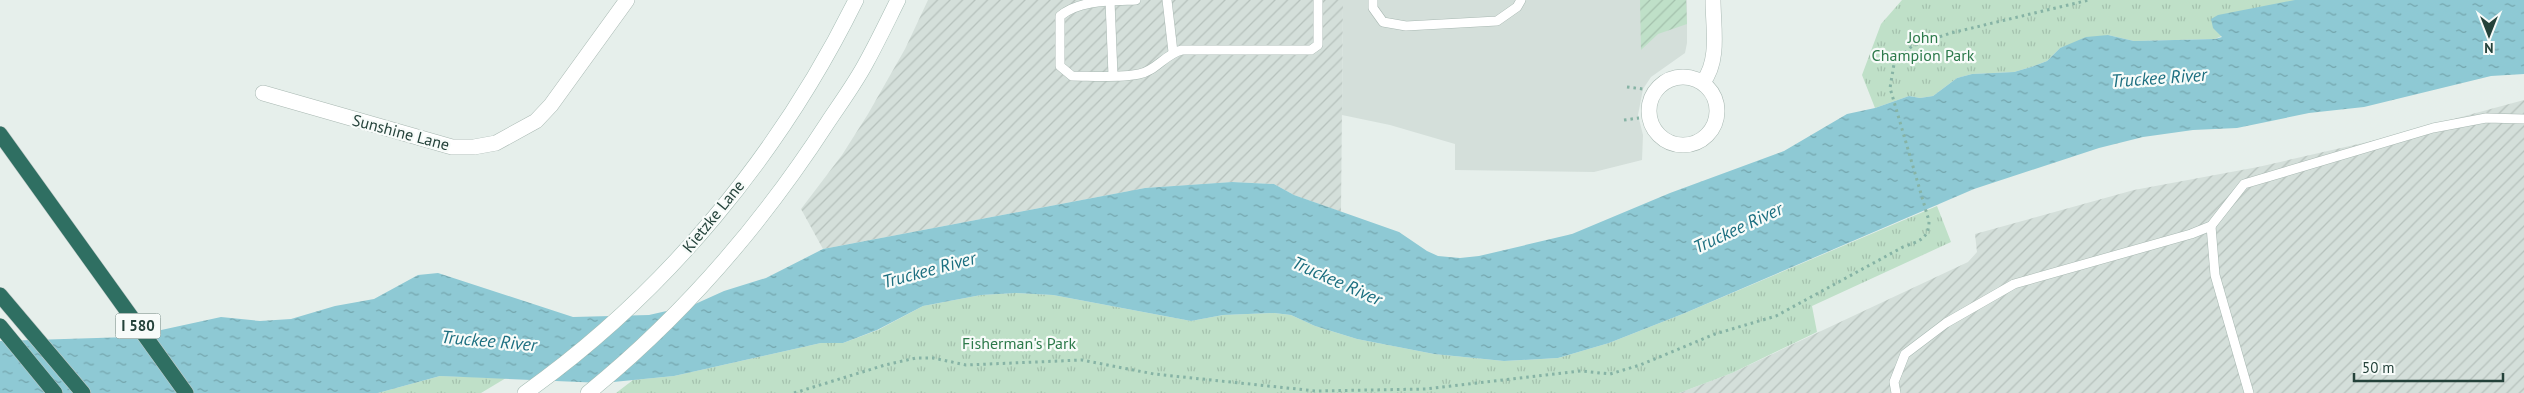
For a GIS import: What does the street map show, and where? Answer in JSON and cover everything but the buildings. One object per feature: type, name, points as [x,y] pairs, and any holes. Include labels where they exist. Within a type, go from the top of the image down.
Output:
[{"type":"highway","name":"I 580","points":[[0,134],[186,393]]},
{"type":"highway","points":[[0,295],[83,393]]},
{"type":"highway","points":[[0,326],[55,393]]},
{"type":"main road","name":"Sunshine Lane","points":[[263,93],[452,147],[474,147],[496,143],[536,121],[551,105],[627,0]]},
{"type":"main road","name":"Kietzke Lane","points":[[525,393],[630,307],[696,239],[734,192],[799,102],[856,0]]},
{"type":"main road","points":[[588,393],[621,366],[700,290],[745,238],[809,152],[848,93],[898,0]]},
{"type":"main road","points":[[1703,82],[1710,73],[1713,62],[1713,0]]},
{"type":"main road","points":[[1686,76],[1703,82],[1713,92],[1718,104],[1717,119],[1709,134],[1698,142],[1684,146],[1670,143],[1657,134],[1649,120],[1648,106],[1655,90],[1668,79],[1686,76]]},
{"type":"lane","points":[[1136,0],[1084,2],[1067,9],[1060,16],[1060,66],[1072,76],[1139,74],[1154,68],[1173,52],[1182,50],[1311,50],[1318,45],[1318,0]]},
{"type":"lane","points":[[1167,0],[1173,52]]},
{"type":"lane","points":[[1373,0],[1373,8],[1383,22],[1406,26],[1497,21],[1517,7],[1521,0]]},
{"type":"lane","points":[[1110,1],[1113,75]]},
{"type":"lane","points":[[1896,393],[1894,382],[1905,354],[1946,323],[2014,284],[2191,234],[2211,226],[2244,184],[2433,128],[2486,118],[2524,119]]},
{"type":"lane","points":[[2211,226],[2214,275],[2249,393]]},
{"type":"path","points":[[2068,6],[2070,0]]},
{"type":"path","points":[[794,393],[885,365],[916,358],[933,358],[966,365],[1082,360],[1154,374],[1316,391],[1426,389],[1581,371],[1610,374],[1658,358],[1715,334],[1776,316],[1903,247],[1925,238],[1929,232],[1929,221],[1890,88],[1894,64],[1912,46],[1951,33],[2089,0]]},
{"type":"path","points":[[1627,87],[1643,89]]},
{"type":"path","points":[[1624,120],[1639,118]]},
{"type":"shaded area","points":[[928,0],[1343,0],[1341,212],[1294,195],[1274,184],[1232,182],[1145,188],[823,249],[801,209],[842,155],[868,114],[905,49]]},
{"type":"shaded area","points":[[1343,0],[1687,0],[1687,43],[1685,53],[1651,77],[1643,89],[1638,115],[1643,135],[1642,160],[1594,172],[1455,170],[1455,144],[1390,125],[1342,115]]},
{"type":"shaded area","points":[[2524,100],[2524,393],[1679,393],[1732,373],[1968,262],[1977,252],[1975,234],[2134,190],[2258,167],[2376,140]]},
{"type":"green space","points":[[1640,0],[1686,0],[1687,24],[1658,34],[1641,50]]},
{"type":"green space","name":"John Champion Park","points":[[1902,0],[2302,0],[2215,39],[2134,41],[2108,35],[2060,48],[2047,61],[2031,67],[2014,72],[1972,74],[1957,78],[1933,96],[1920,98],[1909,96],[1875,108],[1862,75],[1881,24]]},
{"type":"green space","name":"Fisherman's Park","points":[[1937,206],[1951,242],[1812,306],[1817,332],[1732,373],[1679,393],[616,393],[633,380],[674,376],[821,343],[843,343],[878,330],[923,306],[981,295],[1015,293],[1053,295],[1191,321],[1223,315],[1274,313],[1291,315],[1315,326],[1357,339],[1434,354],[1504,361],[1558,358],[1609,343],[1685,313]]},
{"type":"green space","points":[[440,376],[506,378],[481,393],[378,393]]},
{"type":"water","name":"Truckee River","points":[[2295,0],[2524,0],[2524,74],[2491,76],[2364,107],[2309,113],[2237,128],[2193,130],[2143,137],[2099,148],[1974,189],[1685,313],[1609,343],[1558,358],[1504,361],[1434,354],[1357,339],[1315,326],[1291,315],[1274,313],[1223,315],[1191,321],[1053,295],[1016,293],[981,295],[923,306],[877,330],[843,343],[821,343],[674,376],[603,383],[440,376],[378,393],[0,393],[0,341],[129,337],[221,317],[260,321],[291,319],[335,306],[374,299],[418,275],[438,273],[573,317],[649,315],[693,305],[724,291],[766,278],[823,249],[1145,188],[1232,182],[1274,184],[1294,195],[1399,232],[1427,251],[1438,256],[1460,258],[1479,256],[1572,234],[1670,193],[1784,151],[1847,114],[1875,108],[1909,96],[1920,98],[1933,96],[1957,78],[1972,74],[2014,72],[2031,67],[2047,61],[2060,48],[2086,37],[2108,35],[2134,41],[2215,39],[2222,37],[2213,28],[2211,19],[2218,15]]}]
